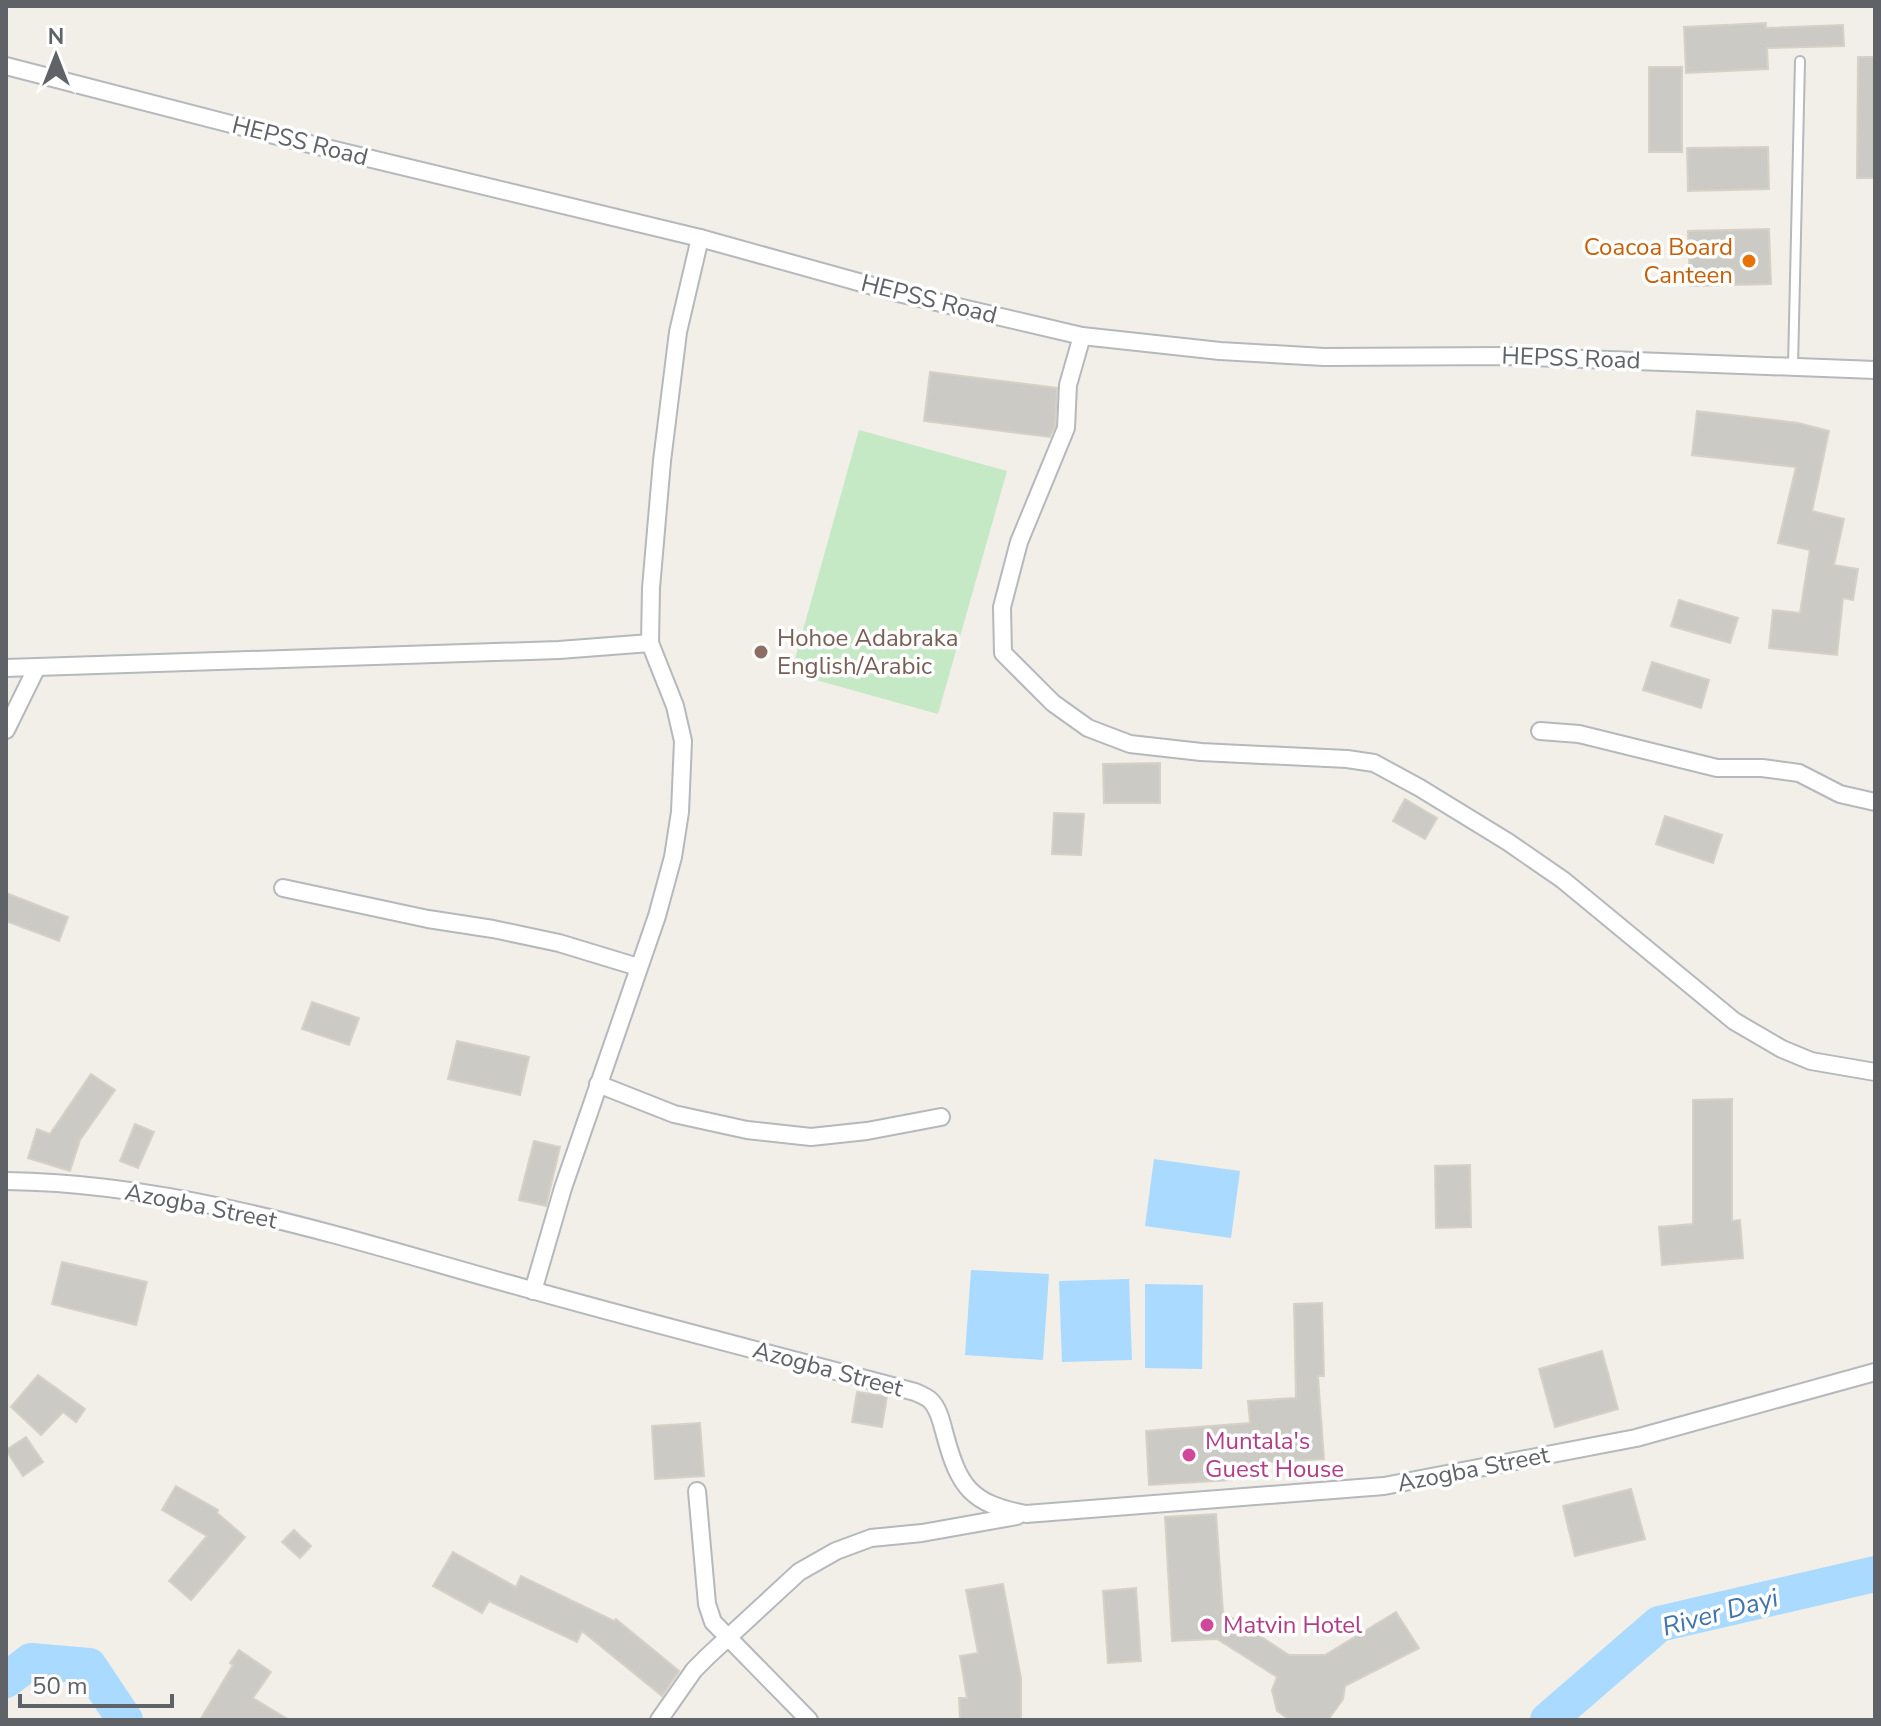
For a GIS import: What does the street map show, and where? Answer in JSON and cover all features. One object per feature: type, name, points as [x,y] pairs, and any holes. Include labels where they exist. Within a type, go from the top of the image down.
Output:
[{"type":"street","name":"HEPSS Road","points":[[6,66],[293,140],[700,238],[898,293],[1082,336],[1220,351],[1324,357],[1507,356],[1875,370]]},
{"type":"street","points":[[533,1291],[598,1084],[657,916],[673,857],[683,784],[683,741],[675,706],[650,643],[651,588],[678,332],[700,238]]},
{"type":"street","points":[[1082,336],[1068,385],[1066,428],[1019,542],[1002,607],[1003,653],[1034,686],[1088,728],[1130,744],[1201,752],[1374,763],[1420,788],[1563,880],[1734,1021],[1782,1049],[1811,1061],[1875,1072]]},
{"type":"street","points":[[6,668],[559,650],[650,643]]},
{"type":"street","points":[[6,730],[37,667]]},
{"type":"street","points":[[1540,731],[1579,734],[1717,768],[1762,768],[1799,773],[1840,794],[1875,802]]},
{"type":"street","points":[[283,888],[559,943],[638,967]]},
{"type":"street","points":[[598,1084],[674,1114],[747,1130],[811,1137],[867,1131],[941,1117]]},
{"type":"street","name":"Azogba Street","points":[[6,1181],[127,1190],[197,1202],[332,1234],[533,1291],[915,1392],[931,1401],[941,1418],[954,1470],[971,1493],[997,1509],[1026,1514],[1384,1486],[1636,1438],[1875,1372]]},
{"type":"street","points":[[697,1491],[709,1612],[713,1622],[809,1720]]},
{"type":"street","points":[[659,1720],[694,1670],[728,1637],[799,1572],[836,1551],[871,1538],[922,1533],[1026,1514]]},
{"type":"lane","points":[[1793,366],[1800,61]]},
{"type":"green space","points":[[859,430],[1007,471],[938,714],[791,673]]},
{"type":"water","points":[[1154,1159],[1240,1171],[1231,1238],[1145,1226]]},
{"type":"water","points":[[971,1270],[1049,1274],[1043,1360],[965,1355]]},
{"type":"water","points":[[1129,1279],[1132,1360],[1062,1362],[1059,1281]]},
{"type":"water","points":[[1145,1284],[1203,1285],[1202,1369],[1145,1368]]},
{"type":"building","points":[[1766,23],[1766,28],[1843,25],[1844,46],[1767,48],[1768,69],[1686,73],[1684,27]]},
{"type":"building","points":[[1858,57],[1875,57],[1875,178],[1857,178]]},
{"type":"building","points":[[1649,67],[1682,67],[1682,152],[1649,152]]},
{"type":"building","points":[[1768,147],[1769,189],[1688,191],[1687,148]]},
{"type":"building","points":[[1769,229],[1771,284],[1690,286],[1688,231]]},
{"type":"building","points":[[930,372],[1057,388],[1055,426],[1050,437],[924,421]]},
{"type":"building","points":[[1697,411],[1798,423],[1829,431],[1812,511],[1844,519],[1834,565],[1858,569],[1853,600],[1843,598],[1837,655],[1769,648],[1773,610],[1800,613],[1810,550],[1778,543],[1796,467],[1692,455]]},
{"type":"building","points":[[1679,600],[1738,618],[1730,643],[1671,626]]},
{"type":"building","points":[[1652,662],[1709,680],[1701,708],[1643,690]]},
{"type":"building","points":[[1160,763],[1160,803],[1104,803],[1103,764]]},
{"type":"building","points":[[1405,799],[1437,818],[1425,839],[1393,821]]},
{"type":"building","points":[[1054,813],[1084,814],[1081,855],[1052,854]]},
{"type":"building","points":[[1665,816],[1722,835],[1713,863],[1656,844]]},
{"type":"building","points":[[6,893],[68,917],[59,941],[6,921]]},
{"type":"building","points":[[312,1002],[359,1018],[349,1045],[302,1029]]},
{"type":"building","points":[[457,1041],[529,1057],[520,1095],[448,1079]]},
{"type":"building","points":[[91,1074],[115,1090],[80,1140],[70,1171],[28,1158],[37,1129],[50,1134]]},
{"type":"building","points":[[1732,1099],[1732,1221],[1740,1220],[1743,1258],[1662,1265],[1659,1227],[1693,1224],[1693,1100]]},
{"type":"building","points":[[135,1124],[154,1132],[138,1168],[120,1161]]},
{"type":"building","points":[[534,1141],[560,1147],[546,1206],[519,1200]]},
{"type":"building","points":[[1470,1165],[1471,1227],[1436,1228],[1435,1166]]},
{"type":"building","points":[[62,1262],[147,1282],[136,1325],[52,1304]]},
{"type":"building","points":[[1322,1303],[1324,1376],[1318,1376],[1324,1459],[1231,1464],[1232,1480],[1149,1485],[1146,1431],[1250,1423],[1248,1401],[1296,1398],[1294,1304]]},
{"type":"building","points":[[1602,1351],[1618,1409],[1555,1427],[1539,1369]]},
{"type":"building","points":[[38,1375],[85,1409],[76,1422],[63,1412],[41,1435],[11,1407]]},
{"type":"building","points":[[857,1392],[887,1396],[882,1427],[852,1422]]},
{"type":"building","points":[[700,1423],[704,1476],[655,1479],[652,1426]]},
{"type":"building","points":[[26,1437],[43,1462],[23,1476],[6,1450]]},
{"type":"building","points":[[176,1486],[218,1510],[217,1513],[245,1537],[191,1600],[169,1581],[207,1536],[162,1510]]},
{"type":"building","points":[[1631,1489],[1645,1539],[1575,1556],[1563,1506]]},
{"type":"building","name":"Matvin Hotel","points":[[1216,1514],[1223,1612],[1289,1655],[1325,1655],[1396,1612],[1419,1648],[1345,1686],[1343,1699],[1328,1720],[1290,1720],[1277,1711],[1272,1690],[1277,1677],[1217,1639],[1172,1641],[1165,1517]]},
{"type":"building","points":[[294,1530],[311,1546],[300,1558],[282,1542]]},
{"type":"building","points":[[453,1552],[516,1587],[521,1576],[614,1621],[616,1619],[679,1671],[662,1696],[582,1631],[577,1642],[489,1601],[482,1613],[433,1586]]},
{"type":"building","points":[[1003,1584],[1021,1678],[1021,1720],[960,1720],[959,1698],[967,1698],[960,1656],[978,1653],[966,1590]]},
{"type":"building","points":[[1136,1588],[1141,1661],[1108,1663],[1103,1591]]},
{"type":"building","points":[[239,1650],[271,1672],[253,1698],[289,1720],[200,1720]]},
{"type":"waterway","name":"River Dayi","points":[[1548,1720],[1659,1624],[1875,1574]]},
{"type":"waterway","name":"River Dayi","points":[[6,1680],[31,1661],[89,1666],[125,1720]]},
{"type":"place","name":"Coacoa Board Canteen","points":[[1749,261]]},
{"type":"place","name":"Hohoe Adabraka English/Arabic","points":[[761,652]]},
{"type":"place","name":"Muntala's Guest House","points":[[1189,1455]]},
{"type":"place","name":"Matvin Hotel","points":[[1207,1625]]}]
